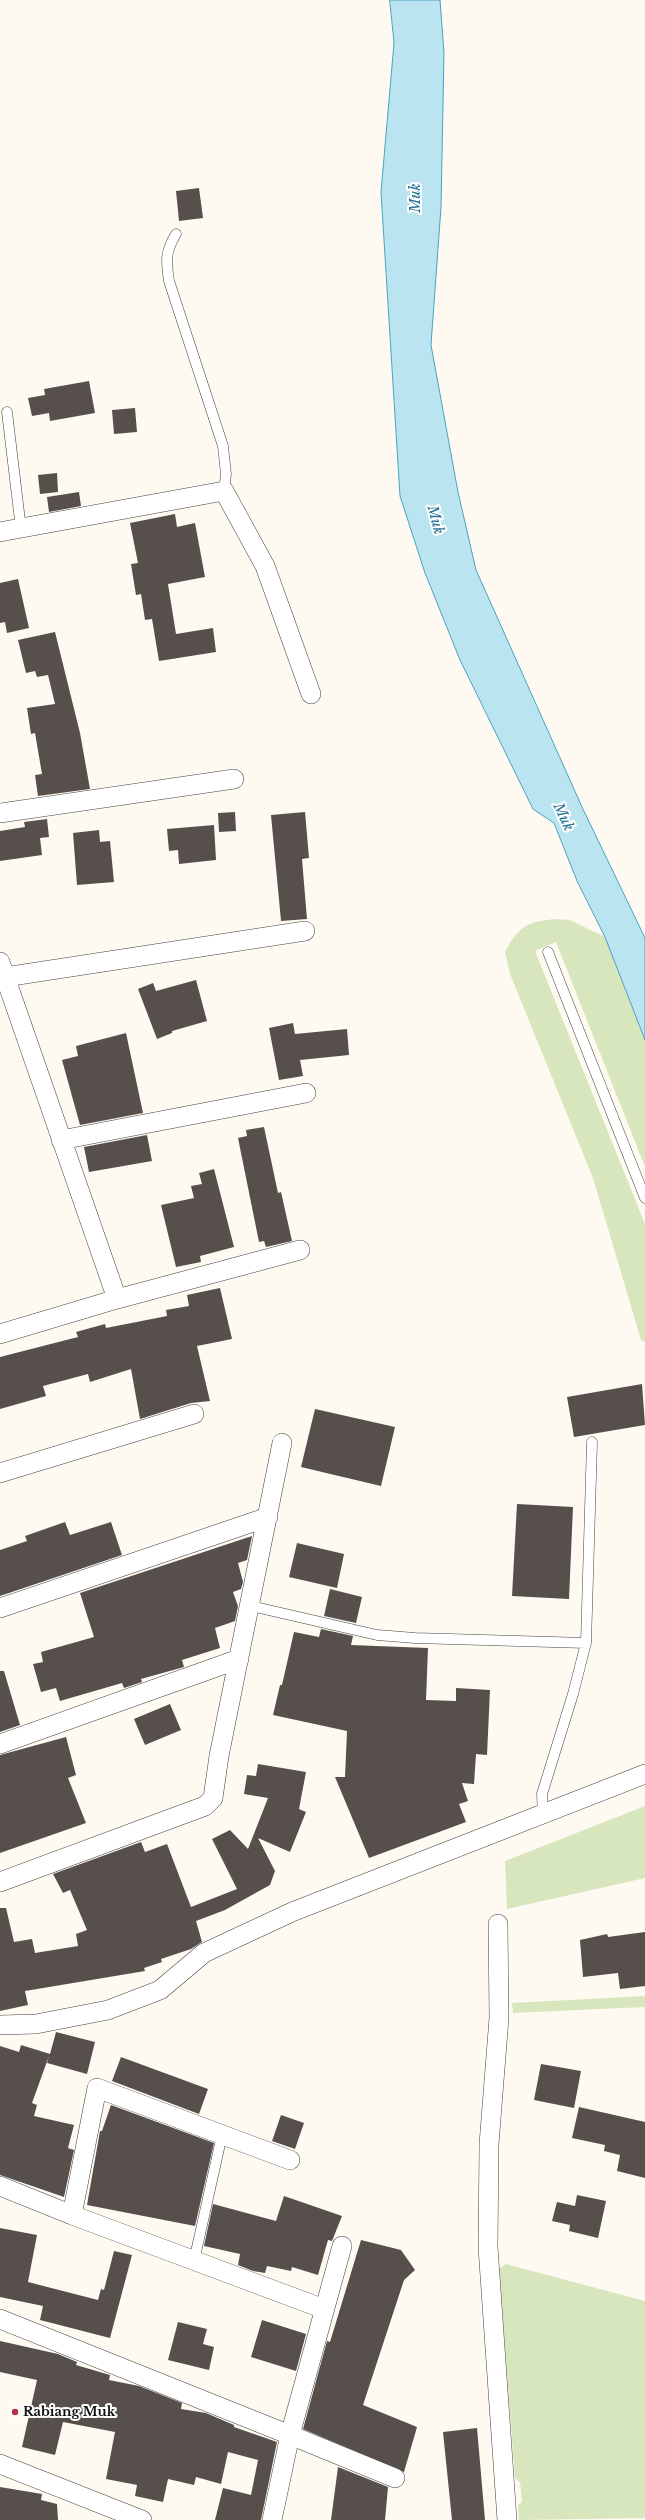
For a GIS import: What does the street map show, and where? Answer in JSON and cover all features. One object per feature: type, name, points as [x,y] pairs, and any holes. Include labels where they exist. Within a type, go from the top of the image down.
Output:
[{"type":"street","points":[[0,532],[224,491],[265,566],[311,694]]},
{"type":"street","points":[[0,813],[234,779]]},
{"type":"street","points":[[116,1299],[3,969],[305,931]]},
{"type":"street","points":[[61,1140],[306,1093]]},
{"type":"street","points":[[0,1334],[116,1299],[300,1250]]},
{"type":"street","points":[[0,1473],[194,1414]]},
{"type":"street","points":[[0,1882],[206,1806],[213,1798],[219,1756],[251,1606],[282,1443]]},
{"type":"street","points":[[0,1608],[268,1517]]},
{"type":"street","points":[[0,1744],[239,1659]]},
{"type":"street","points":[[0,2025],[36,2024],[108,2010],[160,1990],[204,1953],[292,1912],[645,1774]]},
{"type":"street","points":[[498,1924],[499,2018],[489,2144],[488,2246],[506,2520]]},
{"type":"street","points":[[72,2216],[97,2088],[290,2160]]},
{"type":"street","points":[[0,2186],[72,2216],[324,2309]]},
{"type":"street","points":[[272,2520],[290,2435],[342,2246]]},
{"type":"street","points":[[0,2320],[395,2478]]},
{"type":"street","points":[[0,2464],[142,2520]]},
{"type":"lane","points":[[176,234],[168,248],[166,263],[169,281],[223,446],[226,474],[224,491]]},
{"type":"lane","points":[[7,412],[21,529]]},
{"type":"lane","points":[[548,952],[645,1198]]},
{"type":"lane","points":[[543,1814],[542,1794],[573,1694],[586,1643],[592,1442]]},
{"type":"lane","points":[[251,1606],[377,1635],[415,1638],[586,1643]]},
{"type":"lane","points":[[194,2261],[222,2135]]},
{"type":"green space","points":[[556,919],[570,920],[605,937],[645,1040],[645,1167],[556,942],[535,951],[645,1224],[645,1342],[641,1340],[593,1178],[510,974],[505,952],[515,936],[524,927],[537,922]]},
{"type":"green space","points":[[645,1806],[645,1878],[507,1909],[505,1861]]},
{"type":"green space","points":[[645,1996],[645,2007],[513,2013],[512,2003]]},
{"type":"green space","points":[[506,2264],[645,2301],[645,2518],[519,2520],[518,2505],[522,2502],[520,2482],[515,2478],[499,2269]]},
{"type":"water","name":"Muk","points":[[390,0],[440,0],[444,53],[441,207],[431,345],[458,492],[476,570],[582,807],[645,938],[645,1040],[605,937],[577,881],[554,823],[533,809],[460,660],[425,573],[400,496],[381,192],[394,43]]},
{"type":"building","points":[[199,188],[203,218],[179,221],[176,191]]},
{"type":"building","points":[[89,381],[95,413],[50,421],[49,413],[32,416],[28,398],[45,395],[44,389]]},
{"type":"building","points":[[135,408],[137,432],[114,434],[112,410]]},
{"type":"building","points":[[57,473],[58,492],[40,494],[38,475]]},
{"type":"building","points":[[79,492],[81,506],[49,512],[47,497]]},
{"type":"building","points":[[175,514],[177,527],[195,523],[205,577],[168,584],[176,634],[213,628],[216,652],[159,661],[152,619],[145,620],[141,594],[136,595],[131,564],[138,563],[130,523]]},
{"type":"building","points":[[18,579],[29,628],[7,633],[5,622],[0,623],[0,583]]},
{"type":"building","points":[[55,632],[80,733],[90,789],[38,796],[35,775],[42,774],[35,733],[31,734],[27,708],[55,704],[48,675],[37,677],[35,671],[26,673],[18,640]]},
{"type":"building","points":[[235,812],[236,831],[219,832],[218,813]]},
{"type":"building","points":[[305,812],[309,858],[302,859],[307,919],[281,921],[271,815]]},
{"type":"building","points":[[47,819],[49,837],[40,838],[42,855],[0,861],[0,831],[25,827],[24,822]]},
{"type":"building","points":[[214,825],[216,860],[179,864],[178,850],[169,851],[167,829]]},
{"type":"building","points":[[99,830],[100,842],[110,841],[114,882],[77,885],[73,833]]},
{"type":"building","points":[[196,980],[207,1021],[172,1031],[172,1033],[157,1039],[138,989],[153,983],[156,991]]},
{"type":"building","points":[[293,1023],[295,1034],[347,1029],[349,1055],[300,1060],[303,1076],[279,1080],[269,1028]]},
{"type":"building","points":[[126,1033],[143,1113],[80,1125],[62,1060],[78,1056],[76,1046]]},
{"type":"building","points":[[264,1127],[278,1193],[281,1192],[292,1241],[266,1247],[264,1241],[259,1242],[238,1138],[247,1136],[246,1130]]},
{"type":"building","points":[[147,1135],[152,1161],[89,1172],[84,1147]]},
{"type":"building","points":[[214,1169],[234,1247],[200,1256],[201,1262],[176,1267],[161,1205],[194,1198],[191,1186],[202,1184],[199,1173]]},
{"type":"building","points":[[220,1288],[232,1339],[197,1346],[210,1401],[191,1403],[140,1419],[131,1369],[90,1382],[88,1374],[43,1386],[46,1396],[0,1409],[0,1357],[78,1337],[76,1332],[105,1324],[106,1328],[167,1316],[166,1310],[189,1306],[187,1295]]},
{"type":"building","points":[[642,1384],[645,1425],[574,1437],[567,1397]]},
{"type":"building","points":[[315,1409],[395,1427],[381,1486],[301,1467]]},
{"type":"building","points":[[517,1504],[573,1507],[569,1599],[512,1596]]},
{"type":"building","points":[[65,1522],[70,1535],[111,1522],[122,1555],[0,1596],[0,1550],[27,1541],[25,1536]]},
{"type":"building","points":[[252,1536],[247,1560],[238,1563],[243,1582],[241,1589],[233,1592],[238,1606],[235,1621],[215,1628],[220,1648],[182,1660],[184,1667],[141,1679],[142,1682],[124,1688],[122,1683],[60,1701],[56,1688],[41,1692],[33,1664],[43,1662],[41,1652],[94,1637],[80,1593]]},
{"type":"building","points":[[297,1543],[344,1554],[337,1588],[289,1577]]},
{"type":"building","points":[[330,1589],[362,1597],[356,1623],[324,1616]]},
{"type":"building","points":[[321,1629],[353,1636],[351,1645],[428,1648],[426,1700],[456,1701],[456,1688],[490,1690],[487,1755],[476,1754],[474,1784],[462,1783],[468,1801],[459,1804],[466,1822],[369,1858],[335,1777],[345,1777],[347,1731],[273,1715],[280,1685],[282,1685],[294,1632],[319,1637]]},
{"type":"building","points":[[0,1671],[4,1671],[20,1725],[0,1732]]},
{"type":"building","points":[[170,1704],[181,1730],[145,1745],[134,1719]]},
{"type":"building","points":[[66,1737],[76,1775],[68,1778],[86,1823],[0,1853],[0,1755]]},
{"type":"building","points":[[258,1764],[306,1772],[299,1809],[306,1812],[290,1852],[258,1838],[275,1871],[270,1885],[225,1910],[196,1921],[202,1942],[191,1949],[161,1959],[162,1962],[144,1968],[145,1971],[25,1991],[28,2005],[0,2011],[0,1908],[6,1908],[14,1942],[32,1939],[35,1953],[78,1946],[76,1934],[87,1930],[70,1890],[63,1893],[53,1874],[141,1842],[145,1852],[167,1844],[191,1907],[237,1889],[212,1839],[230,1830],[248,1849],[268,1798],[244,1794],[247,1775],[256,1776]]},
{"type":"building","points":[[645,1932],[645,1986],[620,1989],[618,1973],[583,1977],[580,1940],[607,1934],[608,1937]]},
{"type":"building","points":[[56,2032],[95,2042],[87,2074],[47,2063],[49,2056],[32,2103],[37,2105],[34,2116],[74,2125],[68,2148],[74,2150],[64,2197],[0,2175],[0,2046],[19,2052],[21,2045],[50,2054]]},
{"type":"building","points":[[121,2057],[208,2089],[199,2114],[112,2081]]},
{"type":"building","points":[[541,2064],[581,2071],[574,2108],[534,2100]]},
{"type":"building","points":[[111,2105],[214,2143],[195,2226],[87,2205],[100,2131],[102,2131]]},
{"type":"building","points":[[579,2107],[645,2122],[645,2178],[617,2171],[620,2155],[604,2151],[605,2145],[572,2138]]},
{"type":"building","points":[[281,2115],[304,2123],[295,2149],[272,2141]]},
{"type":"building","points":[[577,2195],[606,2201],[598,2238],[569,2231],[570,2225],[552,2221],[557,2202],[575,2206]]},
{"type":"building","points":[[284,2196],[342,2216],[332,2241],[328,2240],[318,2275],[292,2267],[291,2271],[267,2266],[265,2273],[253,2271],[238,2265],[240,2254],[204,2246],[213,2204],[276,2221]]},
{"type":"building","points":[[0,2228],[37,2235],[28,2282],[98,2300],[101,2289],[104,2290],[114,2251],[132,2255],[110,2338],[40,2320],[43,2306],[0,2297]]},
{"type":"building","points":[[361,2240],[401,2250],[415,2270],[404,2280],[363,2405],[417,2427],[404,2472],[303,2429],[327,2341],[330,2342]]},
{"type":"building","points":[[262,2320],[306,2334],[296,2371],[251,2357]]},
{"type":"building","points":[[178,2322],[207,2329],[203,2344],[214,2347],[209,2370],[168,2360]]},
{"type":"building","points":[[0,2341],[58,2354],[77,2362],[76,2365],[110,2375],[109,2380],[139,2386],[182,2403],[181,2409],[206,2413],[234,2425],[234,2427],[277,2442],[261,2520],[215,2520],[223,2488],[251,2495],[258,2460],[228,2452],[221,2484],[196,2477],[194,2485],[168,2479],[163,2502],[135,2496],[137,2485],[106,2479],[115,2432],[63,2422],[55,2455],[22,2447],[37,2380],[0,2372]]},
{"type":"building","points":[[477,2428],[485,2520],[452,2520],[443,2432]]},
{"type":"building","points":[[338,2467],[388,2487],[385,2520],[331,2520]]},
{"type":"building","points":[[0,2487],[42,2494],[41,2500],[57,2504],[58,2520],[0,2520]]},
{"type":"place","name":"Rabiang Muk","points":[[15,2412]]}]
